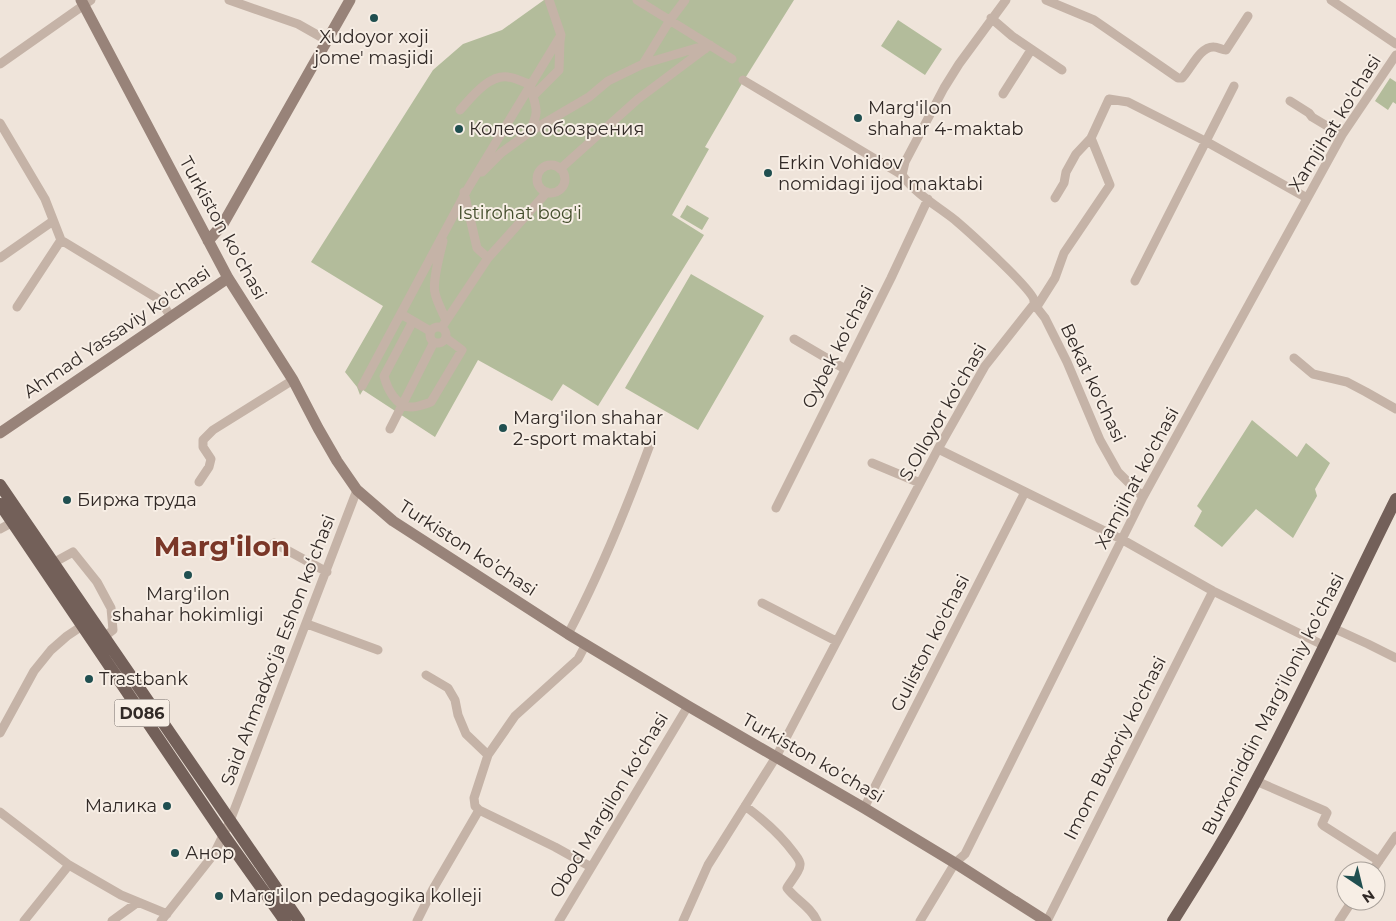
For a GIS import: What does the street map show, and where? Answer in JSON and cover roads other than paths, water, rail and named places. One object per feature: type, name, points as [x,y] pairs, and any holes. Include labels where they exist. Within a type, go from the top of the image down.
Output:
[{"type":"main road","points":[[208,241],[223,224],[350,0]]},
{"type":"main road","name":"Turkiston ko’chasi","points":[[85,2],[228,278],[293,380],[336,461],[357,490],[393,521],[568,634],[864,808],[1046,921]]},
{"type":"main road","name":"Ahmad Yassaviy ko'chasi","points":[[0,433],[228,278]]},
{"type":"main road","name":"D086","points":[[0,485],[299,921]]},
{"type":"main road","name":"Burxoniddin Marg’iloniy ko’chasi","points":[[1173,921],[1256,782],[1392,518],[1396,499]]},
{"type":"main road","name":"D086","points":[[0,504],[223,834],[285,921]]},
{"type":"street","points":[[229,0],[298,24],[328,41]]},
{"type":"street","points":[[534,95],[559,70],[561,35],[549,0]]},
{"type":"street","points":[[637,0],[670,20],[708,47],[732,58]]},
{"type":"street","points":[[643,64],[670,20],[685,0]]},
{"type":"street","points":[[902,176],[905,162],[944,88],[991,18],[1006,0]]},
{"type":"street","points":[[1046,0],[1094,20],[1178,78],[1182,78],[1200,54],[1208,48],[1215,47],[1226,50],[1248,16]]},
{"type":"street","points":[[1331,0],[1396,44]]},
{"type":"street","points":[[0,64],[85,2]]},
{"type":"street","points":[[991,18],[1031,50],[1062,70]]},
{"type":"street","points":[[362,386],[445,232],[465,190],[561,35]]},
{"type":"street","points":[[465,190],[501,153],[531,131],[589,97],[608,81],[643,64],[700,47],[708,47]]},
{"type":"street","points":[[560,169],[638,99],[708,47]]},
{"type":"street","points":[[1003,94],[1031,50]]},
{"type":"street","name":"Xamjihat ko'chasi","points":[[920,921],[955,863],[965,854],[1143,497],[1307,198],[1342,135],[1396,55]]},
{"type":"street","points":[[460,110],[488,82],[505,76],[531,85]]},
{"type":"street","points":[[743,80],[902,176],[909,185],[955,221],[1018,279],[1034,300],[1035,306]]},
{"type":"street","points":[[531,85],[530,89],[534,95],[537,112],[531,131]]},
{"type":"street","points":[[1135,281],[1234,86]]},
{"type":"street","points":[[1054,198],[1064,184],[1066,172],[1076,154],[1090,138],[1109,99],[1128,102],[1207,142],[1307,198]]},
{"type":"street","points":[[1290,101],[1342,135]]},
{"type":"street","points":[[0,123],[45,199],[61,240],[160,300],[171,317]]},
{"type":"street","name":"S.Olloyor koʻchasi","points":[[683,921],[708,866],[776,757],[938,449],[986,366],[1035,306],[1055,278],[1064,253],[1110,185],[1090,138]]},
{"type":"street","points":[[548,165],[555,166],[564,175],[565,181],[563,187],[558,192],[552,194],[547,192],[537,185],[536,178],[542,168],[548,165]]},
{"type":"street","points":[[465,190],[477,248],[488,258]]},
{"type":"street","points":[[430,331],[444,323],[488,258],[547,192]]},
{"type":"street","name":"Oybek koʻchasi","points":[[776,508],[891,278],[928,199]]},
{"type":"street","points":[[0,258],[54,221]]},
{"type":"street","points":[[445,232],[434,291],[441,310],[446,338]]},
{"type":"street","points":[[17,307],[61,240]]},
{"type":"street","name":"Bekat ko'chasi","points":[[1035,306],[1045,318],[1067,362],[1100,440],[1113,464],[1118,472],[1143,497]]},
{"type":"street","points":[[401,314],[430,331]]},
{"type":"street","points":[[413,321],[384,376],[386,386],[394,398],[402,405],[411,407],[431,402],[462,350],[446,338]]},
{"type":"street","points":[[430,331],[430,338],[434,342],[440,343],[446,338]]},
{"type":"street","points":[[794,339],[845,369]]},
{"type":"street","points":[[390,429],[434,342]]},
{"type":"street","points":[[1294,358],[1313,374],[1347,382],[1396,409]]},
{"type":"street","points":[[198,482],[209,467],[210,459],[203,447],[203,440],[213,430],[293,380]]},
{"type":"street","points":[[568,634],[592,587],[651,442]]},
{"type":"street","points":[[938,449],[1122,540],[1213,591],[1325,646]]},
{"type":"street","points":[[872,463],[920,483]]},
{"type":"street","name":"Said Ahmadxoʻja Eshon koʻchasi","points":[[164,917],[214,854],[230,821],[357,490]]},
{"type":"street","name":"Guliston ko'chasi","points":[[864,808],[1025,492]]},
{"type":"street","points":[[0,529],[13,522]]},
{"type":"street","points":[[274,543],[327,572]]},
{"type":"street","points":[[53,563],[73,552],[96,582],[111,608],[113,630],[104,637]]},
{"type":"street","name":"Imom Buxoriy ko'chasi","points":[[1046,921],[1213,591]]},
{"type":"street","points":[[762,604],[836,641]]},
{"type":"street","points":[[307,624],[378,650]]},
{"type":"street","points":[[0,733],[34,672],[51,650],[82,626]]},
{"type":"street","points":[[1334,628],[1396,658]]},
{"type":"street","points":[[586,644],[578,658],[515,716],[488,755],[474,798],[475,806],[480,810],[591,867]]},
{"type":"street","points":[[426,675],[448,688],[455,700],[458,715],[466,734],[488,755]]},
{"type":"street","name":"Obod Margilon koʻchasi","points":[[559,921],[688,706]]},
{"type":"street","points":[[1256,782],[1326,811],[1327,816],[1322,824],[1324,826],[1379,861],[1396,836]]},
{"type":"street","points":[[745,806],[772,827],[798,859],[800,867],[787,888],[811,912],[817,921]]},
{"type":"street","points":[[417,921],[433,889],[480,810]]},
{"type":"street","points":[[0,812],[69,865],[164,917]]},
{"type":"street","points":[[24,921],[69,865]]},
{"type":"street","points":[[112,921],[138,902]]},
{"type":"place","name":"Xudoyor xoji jome' masjidi","points":[[374,18]]},
{"type":"place","name":"Marg'ilon shahar 4-maktab","points":[[858,118]]},
{"type":"place","name":"Колесо обозрения","points":[[459,129]]},
{"type":"place","name":"Erkin Vohidov nomidagi ijod maktabi","points":[[768,173]]},
{"type":"place","name":"Marg'ilon shahar 2-sport maktabi","points":[[503,428]]},
{"type":"place","name":"Биржа труда","points":[[67,500]]},
{"type":"place","name":"Marg'ilon shahar hokimligi","points":[[188,575]]},
{"type":"place","name":"Trastbank","points":[[89,679]]},
{"type":"place","name":"Малика","points":[[167,806]]},
{"type":"place","name":"Анор","points":[[175,853]]},
{"type":"place","name":"Marg'ilon pedagogika kolleji","points":[[219,896]]},
{"type":"district","name":"Marg'ilon","points":[[222,546]]},
{"type":"park label","name":"Istirohat bog'i","points":[[520,213]]}]
